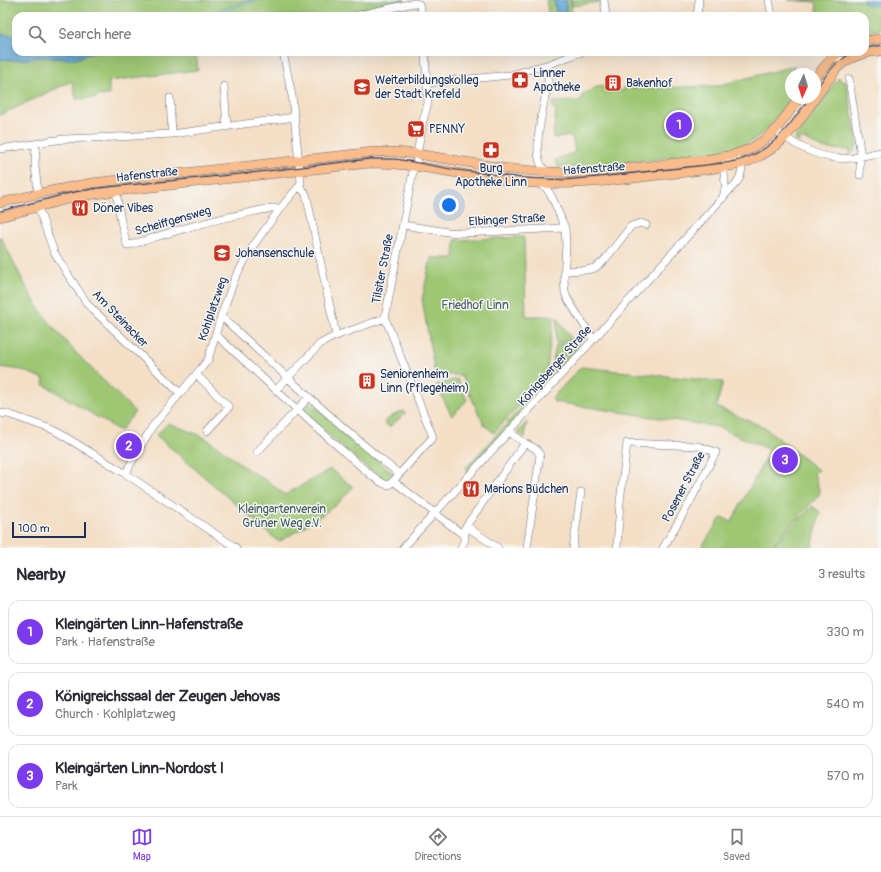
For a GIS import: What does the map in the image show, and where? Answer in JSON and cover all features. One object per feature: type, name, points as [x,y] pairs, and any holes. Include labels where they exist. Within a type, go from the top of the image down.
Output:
[{"type":"main road","points":[[869,41],[881,39]]},
{"type":"main road","points":[[869,52],[881,51]]},
{"type":"main road","points":[[821,71],[832,56]]},
{"type":"main road","points":[[845,61],[856,56]]},
{"type":"main road","name":"Hafenstraße","points":[[0,217],[75,196],[370,163],[414,166],[507,181],[564,184],[741,164],[764,155],[785,138],[795,127],[837,68],[845,61]]},
{"type":"main road","name":"Hafenstraße","points":[[0,203],[38,193],[92,183],[374,152],[417,154],[527,171],[584,173],[705,160],[734,155],[750,149],[776,130],[795,104]]},
{"type":"street","points":[[604,0],[606,12]]},
{"type":"street","points":[[698,12],[699,0]]},
{"type":"street","points":[[769,0],[771,12]]},
{"type":"street","points":[[372,12],[414,3],[419,4],[421,12]]},
{"type":"street","points":[[284,56],[295,117],[301,182],[299,186],[306,194],[307,198],[336,335]]},
{"type":"street","name":"Tilsiter Straße","points":[[399,474],[433,437],[385,318],[414,166],[418,159],[417,154],[422,121],[428,103],[424,56]]},
{"type":"street","points":[[427,83],[510,75],[571,56]]},
{"type":"street","points":[[836,56],[839,60],[845,61]]},
{"type":"street","points":[[549,64],[549,74],[539,130],[538,155],[543,168],[549,172]]},
{"type":"street","points":[[848,79],[861,156],[860,175]]},
{"type":"street","points":[[224,86],[227,126]]},
{"type":"street","points":[[170,98],[172,134]]},
{"type":"street","points":[[0,149],[36,144],[49,140],[172,134],[295,117]]},
{"type":"street","points":[[776,130],[785,138],[815,154],[848,158],[881,152]]},
{"type":"street","points":[[36,144],[35,165],[38,193]]},
{"type":"street","points":[[527,171],[535,163],[538,155]]},
{"type":"street","points":[[722,198],[725,188],[723,167],[729,158],[734,155],[741,164]]},
{"type":"street","name":"Königsberger Straße","points":[[403,548],[737,182],[742,169],[741,164]]},
{"type":"street","points":[[537,183],[546,188],[552,197],[565,228],[566,245],[564,279],[567,298],[594,339]]},
{"type":"street","points":[[552,197],[557,188],[564,184]]},
{"type":"street","name":"Kohlplatzweg","points":[[126,474],[152,427],[208,360],[215,334],[235,278],[253,246],[279,210],[299,186]]},
{"type":"street","name":"Scheiffgensweg","points":[[116,191],[121,222],[127,245],[225,218],[271,208],[276,208],[279,210]]},
{"type":"street","name":"Am Steinacker","points":[[38,207],[54,252],[88,305],[180,393]]},
{"type":"street","points":[[565,271],[596,268],[604,261],[631,226],[641,223],[646,225]]},
{"type":"street","name":"Elbinger Straße","points":[[403,225],[457,233],[565,228]]},
{"type":"street","points":[[215,334],[365,470],[385,485],[388,485],[399,474],[342,427],[221,316]]},
{"type":"street","points":[[276,390],[320,344],[336,335],[385,318]]},
{"type":"street","points":[[196,374],[229,407],[207,431]]},
{"type":"street","points":[[257,452],[309,397]]},
{"type":"street","points":[[0,413],[8,414],[54,430],[126,474],[236,548]]},
{"type":"street","points":[[509,432],[536,449],[540,455],[527,548]]},
{"type":"street","points":[[461,548],[465,539],[464,530],[466,526],[525,443]]},
{"type":"street","name":"Posener Straße","points":[[617,548],[620,502],[627,443],[698,446],[716,452],[690,502],[663,548]]},
{"type":"street","points":[[393,481],[434,514],[461,533],[465,534]]},
{"type":"street","points":[[573,548],[581,492]]},
{"type":"street","points":[[466,526],[498,548]]},
{"type":"green space","points":[[0,0],[405,0],[351,12],[12,12],[12,36],[0,34]]},
{"type":"green space","points":[[546,0],[554,0],[556,12],[548,12]]},
{"type":"green space","points":[[566,0],[571,0],[572,12],[566,12]]},
{"type":"green space","points":[[571,0],[601,0],[601,2],[572,6]]},
{"type":"green space","points":[[788,0],[881,0],[881,29],[869,32],[869,12],[818,12],[816,2]]},
{"type":"green space","points":[[83,56],[196,56],[198,70],[109,81],[109,95],[98,96],[96,98],[76,99],[72,81],[0,115],[0,59],[12,60],[37,57],[75,59]]},
{"type":"green space","points":[[785,68],[785,104],[788,104],[770,127],[759,136],[744,145],[725,151],[594,166],[558,167],[555,160],[575,152],[572,136],[553,138],[556,109],[553,108],[553,102],[582,101],[582,95],[599,86],[618,88],[618,90],[624,91],[624,87],[651,88],[716,86]]},
{"type":"green space","points":[[839,77],[841,81],[846,82],[858,145],[856,146],[855,151],[850,154],[850,150],[822,148],[801,138],[799,142],[795,140]]},
{"type":"green space","points":[[0,236],[26,286],[43,314],[76,352],[135,412],[120,431],[43,384],[44,379],[22,370],[0,367]]},
{"type":"green space","name":"Friedhof Linn","points":[[523,237],[526,316],[554,316],[546,376],[494,433],[484,425],[461,375],[435,375],[422,299],[431,258],[454,258],[455,240]]},
{"type":"green space","points":[[557,317],[572,340],[556,343]]},
{"type":"green space","points":[[576,340],[578,342],[551,371],[556,345],[573,342]]},
{"type":"green space","points":[[577,346],[583,347],[550,383],[551,375]]},
{"type":"green space","points":[[581,367],[723,382],[716,407],[764,427],[818,470],[814,474],[820,494],[769,548],[701,548],[721,518],[732,521],[770,450],[718,427],[554,402],[552,398]]},
{"type":"green space","points":[[457,379],[467,400],[452,416],[436,385]]},
{"type":"green space","points":[[531,397],[531,401],[525,407],[527,408],[499,439],[497,438],[480,457],[481,459],[469,472],[465,469]]},
{"type":"green space","points":[[310,402],[393,473],[394,476],[387,483],[354,457],[302,411]]},
{"type":"green space","points":[[403,411],[405,414],[389,427],[384,422],[392,416]]},
{"type":"green space","points":[[527,422],[525,431],[526,437],[524,438],[518,432]]},
{"type":"green space","name":"Kleingartenverein Grüner Weg e.V.","points":[[168,423],[202,436],[247,469],[269,482],[285,495],[330,469],[353,487],[336,505],[279,542],[156,435]]},
{"type":"green space","points":[[812,506],[820,512],[812,548],[770,548]]},
{"type":"water","points":[[554,0],[566,0],[566,12],[556,12]]},
{"type":"water","points":[[862,0],[881,0],[879,5],[872,6],[865,4]]},
{"type":"water","points":[[0,34],[12,36],[12,56],[83,56],[75,59],[37,57],[12,60],[0,59]]},
{"type":"waterway","points":[[216,12],[259,0]]},
{"type":"tram line","points":[[869,47],[881,45]]},
{"type":"tram line","points":[[821,81],[832,68],[848,56]]},
{"type":"tram line","points":[[0,211],[69,193],[98,188],[251,173],[370,159],[396,159],[456,170],[525,178],[564,180],[725,163],[741,160],[754,155],[765,148],[783,132],[805,104]]},
{"type":"place","name":"Linner Apotheke","points":[[520,80]]},
{"type":"place","name":"Bakenhof","points":[[613,83]]},
{"type":"place","name":"Weiterbildungskolleg der Stadt Krefeld","points":[[362,87]]},
{"type":"place","name":"Kleingärten Linn-Hafenstraße","points":[[679,125]]},
{"type":"place","name":"PENNY","points":[[416,129]]},
{"type":"place","name":"Burg Apotheke Linn","points":[[491,150]]},
{"type":"place","name":"Döner Vibes","points":[[80,208]]},
{"type":"place","name":"Johansenschule","points":[[222,253]]},
{"type":"place","name":"Seniorenheim Linn (Pflegeheim)","points":[[367,381]]},
{"type":"place","name":"Königreichssaal der Zeugen Jehovas","points":[[129,446]]},
{"type":"place","name":"Kleingärten Linn-Nordost I","points":[[785,460]]},
{"type":"place","name":"Marions Büdchen","points":[[471,489]]}]
